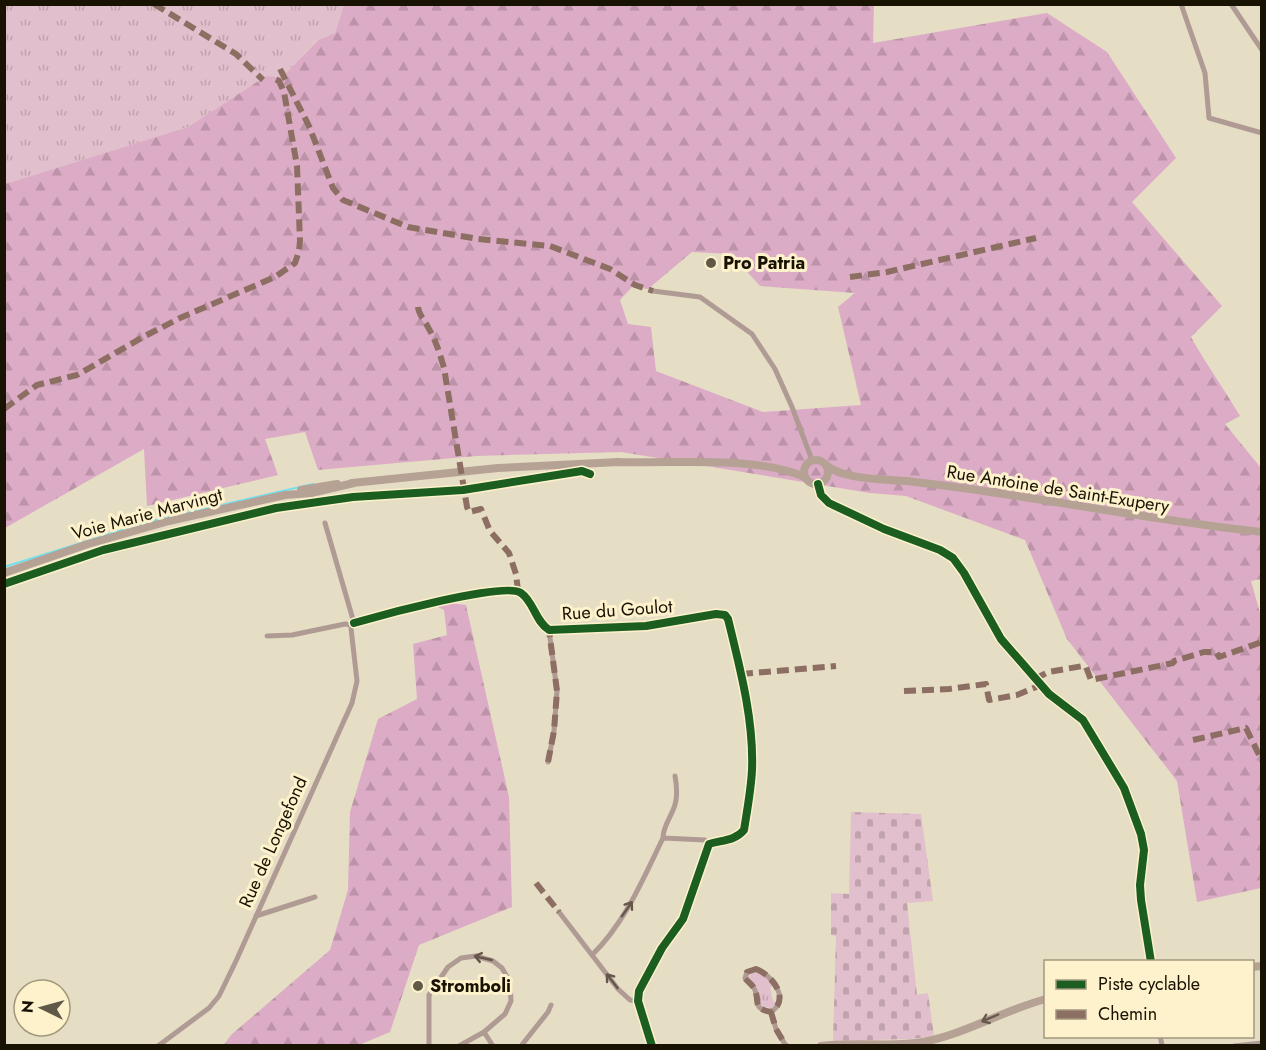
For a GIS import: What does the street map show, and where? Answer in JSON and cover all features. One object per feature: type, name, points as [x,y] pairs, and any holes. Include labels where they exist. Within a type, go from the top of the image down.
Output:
[{"type":"main road","points":[[812,460],[819,460],[826,465],[828,472],[826,479],[818,484],[810,483],[805,477],[805,466],[812,460]]},
{"type":"main road","name":"Voie Marie Marvingt","points":[[4,572],[88,544],[170,521],[310,488],[556,461],[709,463],[783,469],[805,466]]},
{"type":"main road","name":"Rue Antoine de Saint-Exupery","points":[[826,465],[832,470],[851,475],[933,484],[1189,524],[1262,532]]},
{"type":"main road","name":"Voie Marie Marvingt","points":[[783,469],[805,477]]},
{"type":"main road","name":"Rue Antoine de Saint-Exupery","points":[[826,479],[851,475]]},
{"type":"main road","points":[[821,1046],[924,1041],[957,1031],[1021,1005],[1044,999]]},
{"type":"street","points":[[1181,4],[1205,74],[1209,118],[1262,133]]},
{"type":"street","points":[[1231,4],[1262,50]]},
{"type":"street","points":[[653,291],[700,297],[752,334],[775,369],[812,460]]},
{"type":"street","points":[[818,484],[821,495],[829,503],[884,529],[940,550],[953,558],[964,573],[1001,639],[1049,694],[1083,720],[1124,788],[1141,834],[1144,850],[1140,885],[1141,900],[1151,960]]},
{"type":"street","name":"Rue de Longefond","points":[[158,1046],[200,1016],[219,996],[352,703],[357,681],[353,624],[324,523]]},
{"type":"street","name":"Rue du Goulot","points":[[267,636],[292,635],[353,624],[456,596],[511,590],[521,593],[527,599],[541,624],[549,630],[646,626],[716,614],[725,615],[728,619],[741,674],[751,746],[752,772],[744,830],[739,836],[710,844]]},
{"type":"street","points":[[548,762],[554,731],[557,691],[549,630]]},
{"type":"street","points":[[592,955],[604,943],[618,920],[629,908],[663,838],[663,830],[674,809],[677,787],[675,776]]},
{"type":"street","points":[[652,1046],[638,1001],[639,991],[662,948],[683,919],[710,844],[705,840],[663,838]]},
{"type":"street","points":[[256,916],[315,897]]},
{"type":"street","points":[[559,912],[618,989],[630,1000],[638,1001]]},
{"type":"street","points":[[429,1046],[429,995],[448,967],[460,958],[476,956],[493,961],[502,968],[510,982],[511,1001],[505,1014],[484,1032],[459,1046]]},
{"type":"street","points":[[750,970],[761,971],[777,987],[780,1001],[771,1012],[760,1008],[757,1004],[754,988],[745,978],[750,970]]},
{"type":"street","points":[[521,1046],[551,1005]]},
{"type":"street","points":[[771,1012],[776,1029],[786,1046]]},
{"type":"street","points":[[484,1032],[493,1046]]},
{"type":"street","points":[[1234,1046],[1262,1043]]},
{"type":"green space","points":[[5,5],[344,5],[335,33],[317,40],[282,77],[266,76],[188,127],[5,184]]},
{"type":"green space","points":[[344,5],[874,5],[873,43],[1047,13],[1107,52],[1176,158],[1132,202],[1222,306],[1191,337],[1240,416],[1225,424],[1261,468],[1261,579],[1251,581],[1262,620],[1261,888],[1197,902],[1177,781],[1067,639],[1025,540],[906,496],[870,493],[621,452],[476,456],[318,470],[305,432],[265,439],[278,475],[147,506],[144,449],[5,528],[5,184],[188,127],[266,76],[282,77],[318,40],[335,33]],"holes":[[[692,252],[731,254],[760,286],[855,293],[838,307],[861,405],[763,412],[656,371],[651,327],[628,324],[620,300],[632,287],[648,289]]]},
{"type":"green space","points":[[425,600],[466,605],[509,797],[512,907],[419,945],[390,1032],[359,1045],[223,1046],[231,1035],[330,950],[348,890],[350,812],[378,719],[417,699],[413,644],[447,635],[444,610]]},
{"type":"green space","points":[[851,812],[921,814],[933,901],[907,903],[917,995],[928,993],[934,1036],[911,1039],[833,1041],[836,936],[831,935],[831,893],[849,894]]},
{"type":"green space","points":[[755,972],[761,973],[775,987],[770,987],[773,1001],[777,1003],[771,1008],[763,1007],[758,1001],[758,989],[748,976]]},
{"type":"waterway","points":[[4,567],[148,522],[313,484]]},
{"type":"marked path","points":[[154,4],[236,54],[263,80]]},
{"type":"marked path","points":[[280,69],[309,126],[333,188],[343,200],[408,227],[478,239],[550,246],[610,269],[635,285],[653,291]]},
{"type":"marked path","points":[[4,409],[37,385],[77,375],[180,318],[275,277],[295,263],[300,241],[297,166],[284,92],[279,81],[273,78]]},
{"type":"marked path","points":[[850,277],[887,272],[1036,238]]},
{"type":"marked path","points":[[418,307],[436,343],[444,368],[467,507],[469,512],[481,509],[490,531],[509,553],[516,574],[518,591]]},
{"type":"marked path","points":[[548,762],[554,731],[557,691],[549,630]]},
{"type":"marked path","points":[[1035,679],[1048,672],[1083,666],[1086,667],[1091,680],[1173,663],[1204,652],[1216,652],[1219,657],[1262,642]]},
{"type":"marked path","points":[[741,674],[836,666]]},
{"type":"marked path","points":[[904,691],[949,689],[986,684],[989,700],[1017,695],[1041,685]]},
{"type":"marked path","points":[[1193,740],[1246,728],[1262,761]]},
{"type":"marked path","points":[[536,883],[559,912]]},
{"type":"marked path","points":[[756,969],[768,976],[777,988],[779,1001],[777,1007],[771,1012],[759,1007],[755,990],[745,978],[747,972],[756,969]]},
{"type":"marked path","points":[[771,1012],[776,1029],[786,1046]]},
{"type":"cycle path","points":[[4,584],[103,550],[276,508],[353,497],[463,490],[582,471],[590,474]]},
{"type":"cycle path","points":[[818,484],[821,495],[829,503],[884,529],[940,550],[953,558],[964,573],[1001,639],[1049,694],[1083,720],[1124,788],[1141,834],[1144,850],[1140,885],[1141,900],[1151,960]]},
{"type":"cycle path","points":[[354,623],[467,595],[510,591],[521,593],[549,630],[646,626],[716,614],[725,615],[728,619],[751,732],[751,778],[744,830],[732,838],[709,844],[683,919],[662,948],[639,991],[638,1001],[652,1046]]},
{"type":"place","name":"Pro Patria","points":[[711,263]]},
{"type":"place","name":"Stromboli","points":[[418,986]]}]
